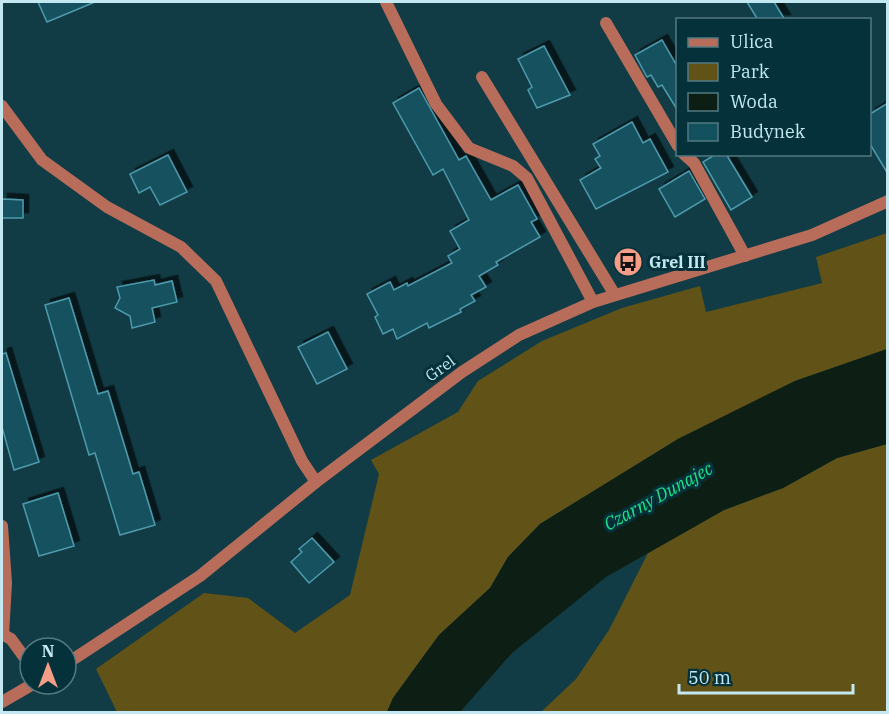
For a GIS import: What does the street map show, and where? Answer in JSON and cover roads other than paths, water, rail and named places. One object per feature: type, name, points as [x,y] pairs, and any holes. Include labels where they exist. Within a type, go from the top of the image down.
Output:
[{"type":"street","points":[[386,2],[436,104],[470,148],[513,166],[526,178],[593,302]]},
{"type":"street","points":[[606,23],[676,143]]},
{"type":"street","points":[[482,77],[615,295]]},
{"type":"street","points":[[2,106],[42,160],[107,207],[181,247],[216,281],[302,461],[316,482]]},
{"type":"street","points":[[686,156],[694,164],[745,256]]},
{"type":"street","name":"Grel","points":[[78,656],[200,576],[316,482],[472,366],[519,335],[593,302],[812,235],[888,201]]},
{"type":"street","points":[[2,526],[6,583],[2,634],[11,639],[18,649]]},
{"type":"street","points":[[2,702],[18,693]]},
{"type":"water","name":"Czarny Dunajec","points":[[887,349],[887,444],[837,458],[783,488],[724,510],[606,577],[512,653],[460,712],[387,712],[393,698],[439,635],[490,588],[508,557],[540,524],[678,439],[795,381]]},
{"type":"place","name":"Grel III","points":[[628,262]]}]
